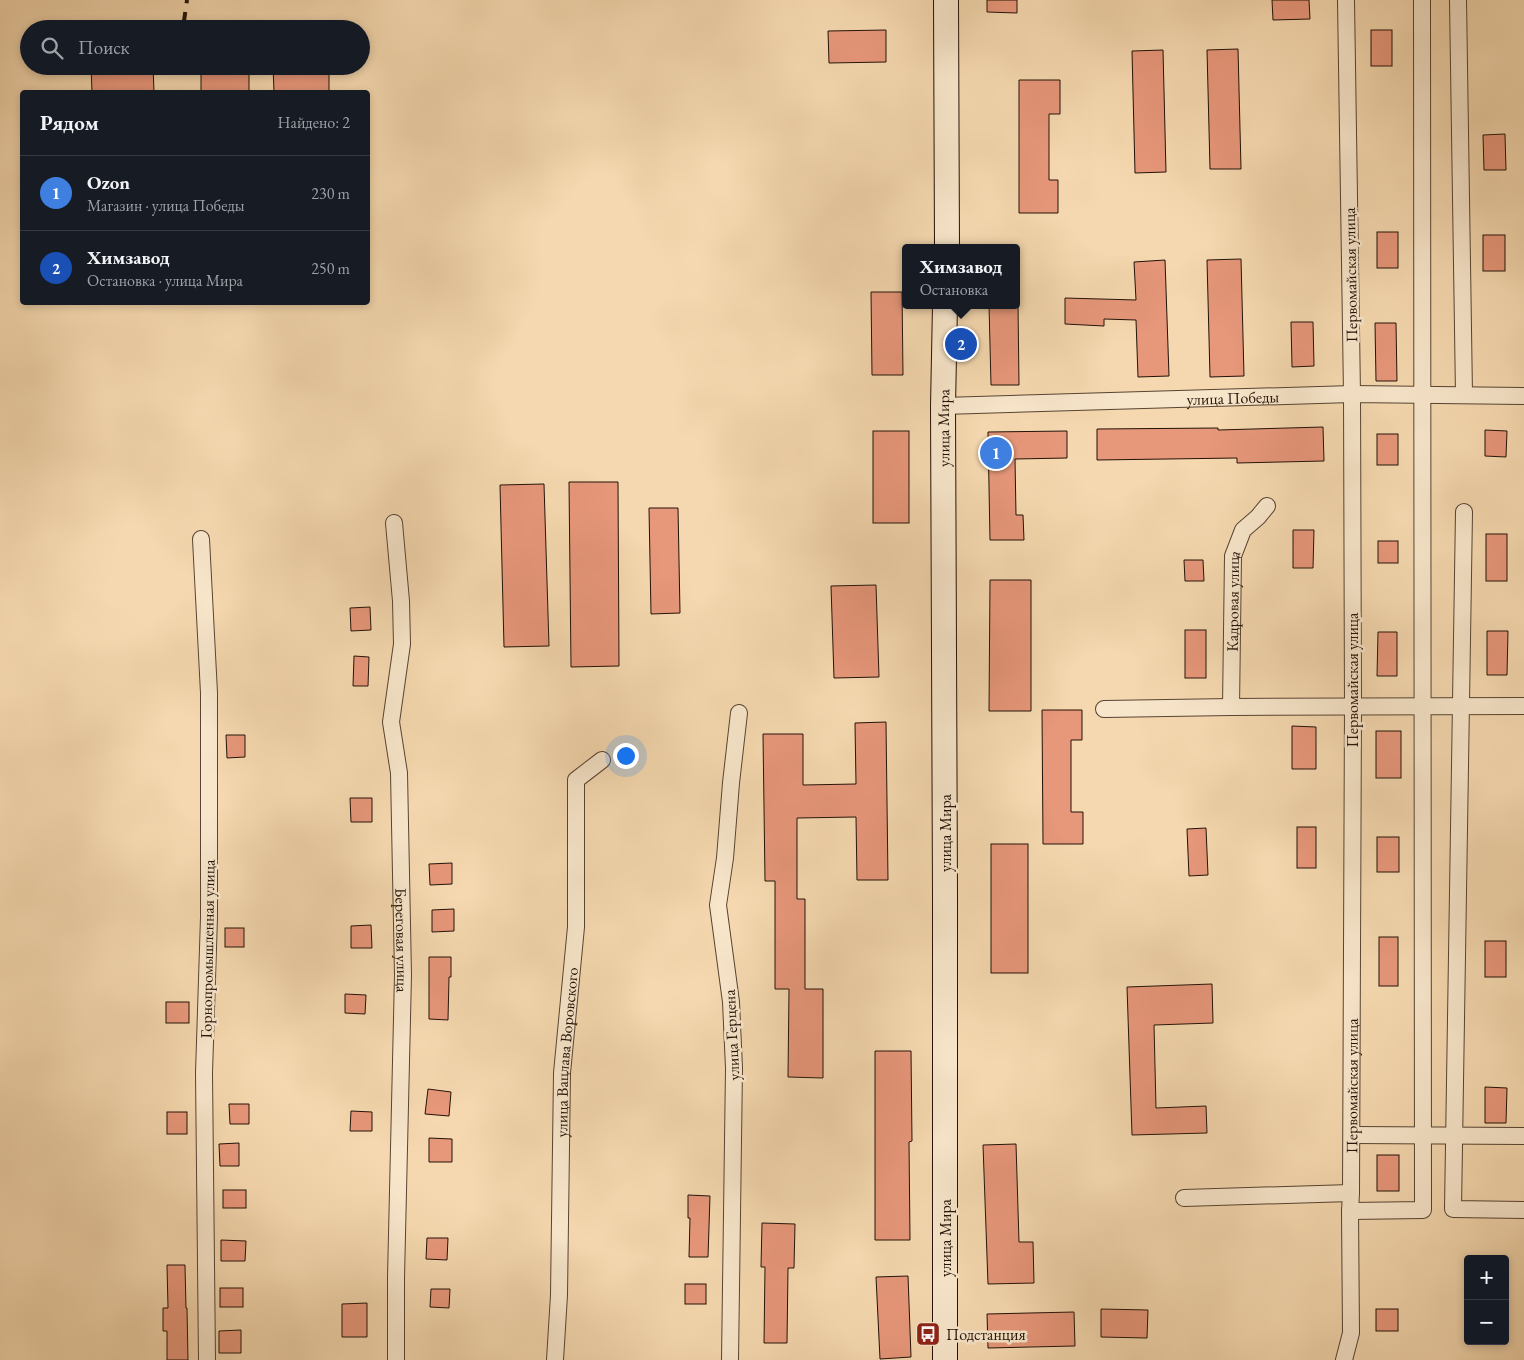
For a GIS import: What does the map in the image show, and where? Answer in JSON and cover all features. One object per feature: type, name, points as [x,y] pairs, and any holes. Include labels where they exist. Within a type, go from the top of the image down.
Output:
[{"type":"main road","points":[[946,0],[947,244]]},
{"type":"main road","name":"улица Мира","points":[[944,1360],[945,872],[943,406],[945,309]]},
{"type":"street","name":"Первомайская улица","points":[[1344,1360],[1351,1333],[1353,706],[1352,394],[1346,0]]},
{"type":"street","points":[[1350,1211],[1423,1210],[1422,0]]},
{"type":"street","points":[[1458,0],[1464,395]]},
{"type":"street","name":"улица Победы","points":[[943,406],[1352,394],[1524,396]]},
{"type":"street","name":"Кадровая улица","points":[[1231,707],[1233,556],[1243,530],[1267,506]]},
{"type":"street","points":[[1464,512],[1453,1209],[1524,1210]]},
{"type":"street","name":"Береговая улица","points":[[394,523],[401,601],[402,644],[391,722],[400,772],[403,975],[396,1268],[396,1360]]},
{"type":"street","name":"Горнопромышленная улица","points":[[202,538],[209,693],[209,917],[204,1074],[207,1360]]},
{"type":"street","points":[[1104,709],[1524,706]]},
{"type":"street","name":"улица Герцена","points":[[730,1360],[734,1068],[731,1002],[718,905],[725,858],[739,713]]},
{"type":"street","name":"улица Вацлава Воровского","points":[[555,1360],[559,1295],[562,1073],[576,927],[576,780],[602,760]]},
{"type":"street","points":[[1352,1135],[1524,1136]]},
{"type":"street","points":[[1184,1198],[1351,1193]]},
{"type":"building","points":[[987,0],[1017,0],[1017,13],[987,12]]},
{"type":"building","points":[[1272,0],[1309,0],[1310,19],[1273,20]]},
{"type":"building","points":[[886,30],[886,62],[829,63],[828,31]]},
{"type":"building","points":[[1371,30],[1392,30],[1392,66],[1371,66]]},
{"type":"building","points":[[1238,49],[1241,169],[1210,169],[1207,50]]},
{"type":"building","points":[[1163,50],[1166,172],[1135,173],[1132,51]]},
{"type":"building","points":[[91,75],[153,75],[154,90],[92,90]]},
{"type":"building","points":[[201,75],[249,75],[249,90],[201,90]]},
{"type":"building","points":[[273,75],[329,75],[329,90],[274,90]]},
{"type":"building","points":[[1019,80],[1060,80],[1060,114],[1049,114],[1049,180],[1058,180],[1058,213],[1019,213]]},
{"type":"building","points":[[1505,134],[1506,170],[1484,170],[1483,135]]},
{"type":"building","points":[[1377,232],[1398,232],[1398,268],[1377,268]]},
{"type":"building","points":[[1483,235],[1505,235],[1505,271],[1483,271]]},
{"type":"building","points":[[1241,259],[1244,376],[1210,377],[1207,260]]},
{"type":"building","points":[[1165,260],[1169,376],[1138,377],[1136,320],[1104,319],[1104,326],[1065,324],[1065,298],[1136,300],[1134,262]]},
{"type":"building","points":[[871,292],[902,292],[903,375],[872,375]]},
{"type":"building","points":[[989,309],[1018,309],[1019,385],[991,385]]},
{"type":"building","points":[[1291,322],[1313,322],[1314,366],[1292,367]]},
{"type":"building","points":[[1375,323],[1396,323],[1397,381],[1376,381]]},
{"type":"building","points":[[1323,427],[1324,461],[1237,463],[1237,458],[1097,460],[1097,429],[1218,428],[1218,430]]},
{"type":"building","points":[[1485,430],[1507,431],[1506,457],[1485,456]]},
{"type":"building","points":[[873,431],[909,431],[909,523],[873,523]]},
{"type":"building","points":[[1067,431],[1067,458],[1015,459],[1016,515],[1023,515],[1024,540],[990,540],[988,432]]},
{"type":"building","points":[[1377,434],[1398,434],[1398,465],[1377,465]]},
{"type":"building","points":[[569,482],[618,482],[619,666],[571,667]]},
{"type":"building","points":[[544,484],[549,646],[504,647],[500,485]]},
{"type":"building","points":[[649,508],[678,508],[680,613],[651,614]]},
{"type":"building","points":[[1293,530],[1314,530],[1313,568],[1293,568]]},
{"type":"building","points":[[1486,534],[1507,534],[1507,581],[1486,581]]},
{"type":"building","points":[[1378,541],[1398,541],[1398,563],[1378,563]]},
{"type":"building","points":[[1184,560],[1203,560],[1204,581],[1185,581]]},
{"type":"building","points":[[990,580],[1031,580],[1031,711],[989,711]]},
{"type":"building","points":[[876,585],[879,677],[834,678],[831,586]]},
{"type":"building","points":[[370,607],[371,630],[351,631],[350,608]]},
{"type":"building","points":[[1185,630],[1206,630],[1206,678],[1185,678]]},
{"type":"building","points":[[1487,631],[1508,631],[1507,675],[1487,675]]},
{"type":"building","points":[[1378,632],[1397,632],[1397,676],[1377,676]]},
{"type":"building","points":[[354,656],[369,657],[368,686],[353,686]]},
{"type":"building","points":[[1042,710],[1082,710],[1082,740],[1071,740],[1071,812],[1083,812],[1083,844],[1043,844]]},
{"type":"building","points":[[886,722],[888,880],[857,880],[856,817],[797,818],[797,899],[805,899],[805,989],[823,989],[823,1078],[788,1077],[789,989],[775,989],[775,881],[765,881],[763,734],[803,734],[803,785],[856,784],[855,723]]},
{"type":"building","points":[[1292,726],[1316,727],[1316,769],[1292,769]]},
{"type":"building","points":[[1376,731],[1401,731],[1401,778],[1376,778]]},
{"type":"building","points":[[226,735],[245,735],[245,757],[227,758]]},
{"type":"building","points":[[350,798],[372,798],[372,822],[351,822]]},
{"type":"building","points":[[1297,827],[1316,827],[1316,868],[1297,868]]},
{"type":"building","points":[[1206,828],[1208,875],[1189,876],[1187,829]]},
{"type":"building","points":[[1377,837],[1399,837],[1399,872],[1377,872]]},
{"type":"building","points":[[991,844],[1028,844],[1028,973],[991,973]]},
{"type":"building","points":[[452,863],[452,884],[430,885],[429,864]]},
{"type":"building","points":[[454,909],[454,931],[432,932],[432,910]]},
{"type":"building","points":[[371,925],[372,948],[351,948],[351,926]]},
{"type":"building","points":[[225,928],[244,928],[244,947],[225,947]]},
{"type":"building","points":[[1379,937],[1398,937],[1398,986],[1379,986]]},
{"type":"building","points":[[1485,941],[1506,941],[1506,977],[1485,977]]},
{"type":"building","points":[[429,957],[451,957],[448,1020],[429,1019]]},
{"type":"building","points":[[1212,984],[1213,1023],[1154,1025],[1156,1108],[1206,1106],[1207,1133],[1132,1135],[1127,987]]},
{"type":"building","points":[[345,994],[366,995],[365,1014],[345,1013]]},
{"type":"building","points":[[166,1002],[189,1002],[189,1023],[166,1023]]},
{"type":"building","points":[[875,1051],[911,1051],[912,1141],[909,1142],[910,1240],[875,1240]]},
{"type":"building","points":[[1485,1087],[1507,1088],[1506,1123],[1485,1123]]},
{"type":"building","points":[[428,1089],[451,1092],[449,1116],[425,1114]]},
{"type":"building","points":[[229,1104],[249,1104],[249,1124],[230,1124]]},
{"type":"building","points":[[351,1111],[372,1112],[372,1131],[350,1131]]},
{"type":"building","points":[[167,1112],[187,1112],[187,1134],[167,1134]]},
{"type":"building","points":[[429,1138],[452,1139],[452,1162],[429,1162]]},
{"type":"building","points":[[239,1143],[239,1166],[220,1166],[219,1144]]},
{"type":"building","points":[[1016,1144],[1019,1242],[1033,1242],[1034,1283],[988,1284],[983,1145]]},
{"type":"building","points":[[1377,1155],[1399,1155],[1399,1191],[1377,1191]]},
{"type":"building","points":[[223,1190],[246,1190],[246,1208],[223,1208]]},
{"type":"building","points":[[688,1195],[710,1196],[708,1257],[689,1257],[690,1218],[688,1218]]},
{"type":"building","points":[[762,1223],[795,1224],[794,1268],[788,1268],[787,1343],[764,1343],[765,1267],[761,1267]]},
{"type":"building","points":[[427,1238],[448,1238],[447,1260],[426,1259]]},
{"type":"building","points":[[221,1240],[246,1241],[245,1261],[221,1261]]},
{"type":"building","points":[[167,1265],[185,1265],[188,1360],[167,1360],[167,1331],[163,1331],[163,1308],[168,1308]]},
{"type":"building","points":[[908,1276],[911,1357],[880,1359],[876,1277]]},
{"type":"building","points":[[685,1284],[706,1284],[706,1304],[685,1304]]},
{"type":"building","points":[[220,1288],[243,1288],[243,1307],[220,1307]]},
{"type":"building","points":[[431,1289],[450,1289],[449,1308],[430,1307]]},
{"type":"building","points":[[367,1303],[367,1337],[342,1337],[342,1304]]},
{"type":"building","points":[[1101,1309],[1148,1310],[1147,1338],[1101,1337]]},
{"type":"building","points":[[1376,1309],[1398,1309],[1398,1331],[1376,1331]]},
{"type":"building","points":[[1074,1312],[1075,1346],[988,1348],[987,1314]]},
{"type":"building","points":[[241,1330],[241,1353],[219,1353],[219,1331]]},
{"type":"railway","points":[[184,20],[187,0]]},
{"type":"place","name":"Химзавод","points":[[961,344]]},
{"type":"place","name":"Ozon","points":[[996,453]]},
{"type":"place","name":"Подстанция","points":[[928,1334]]}]
